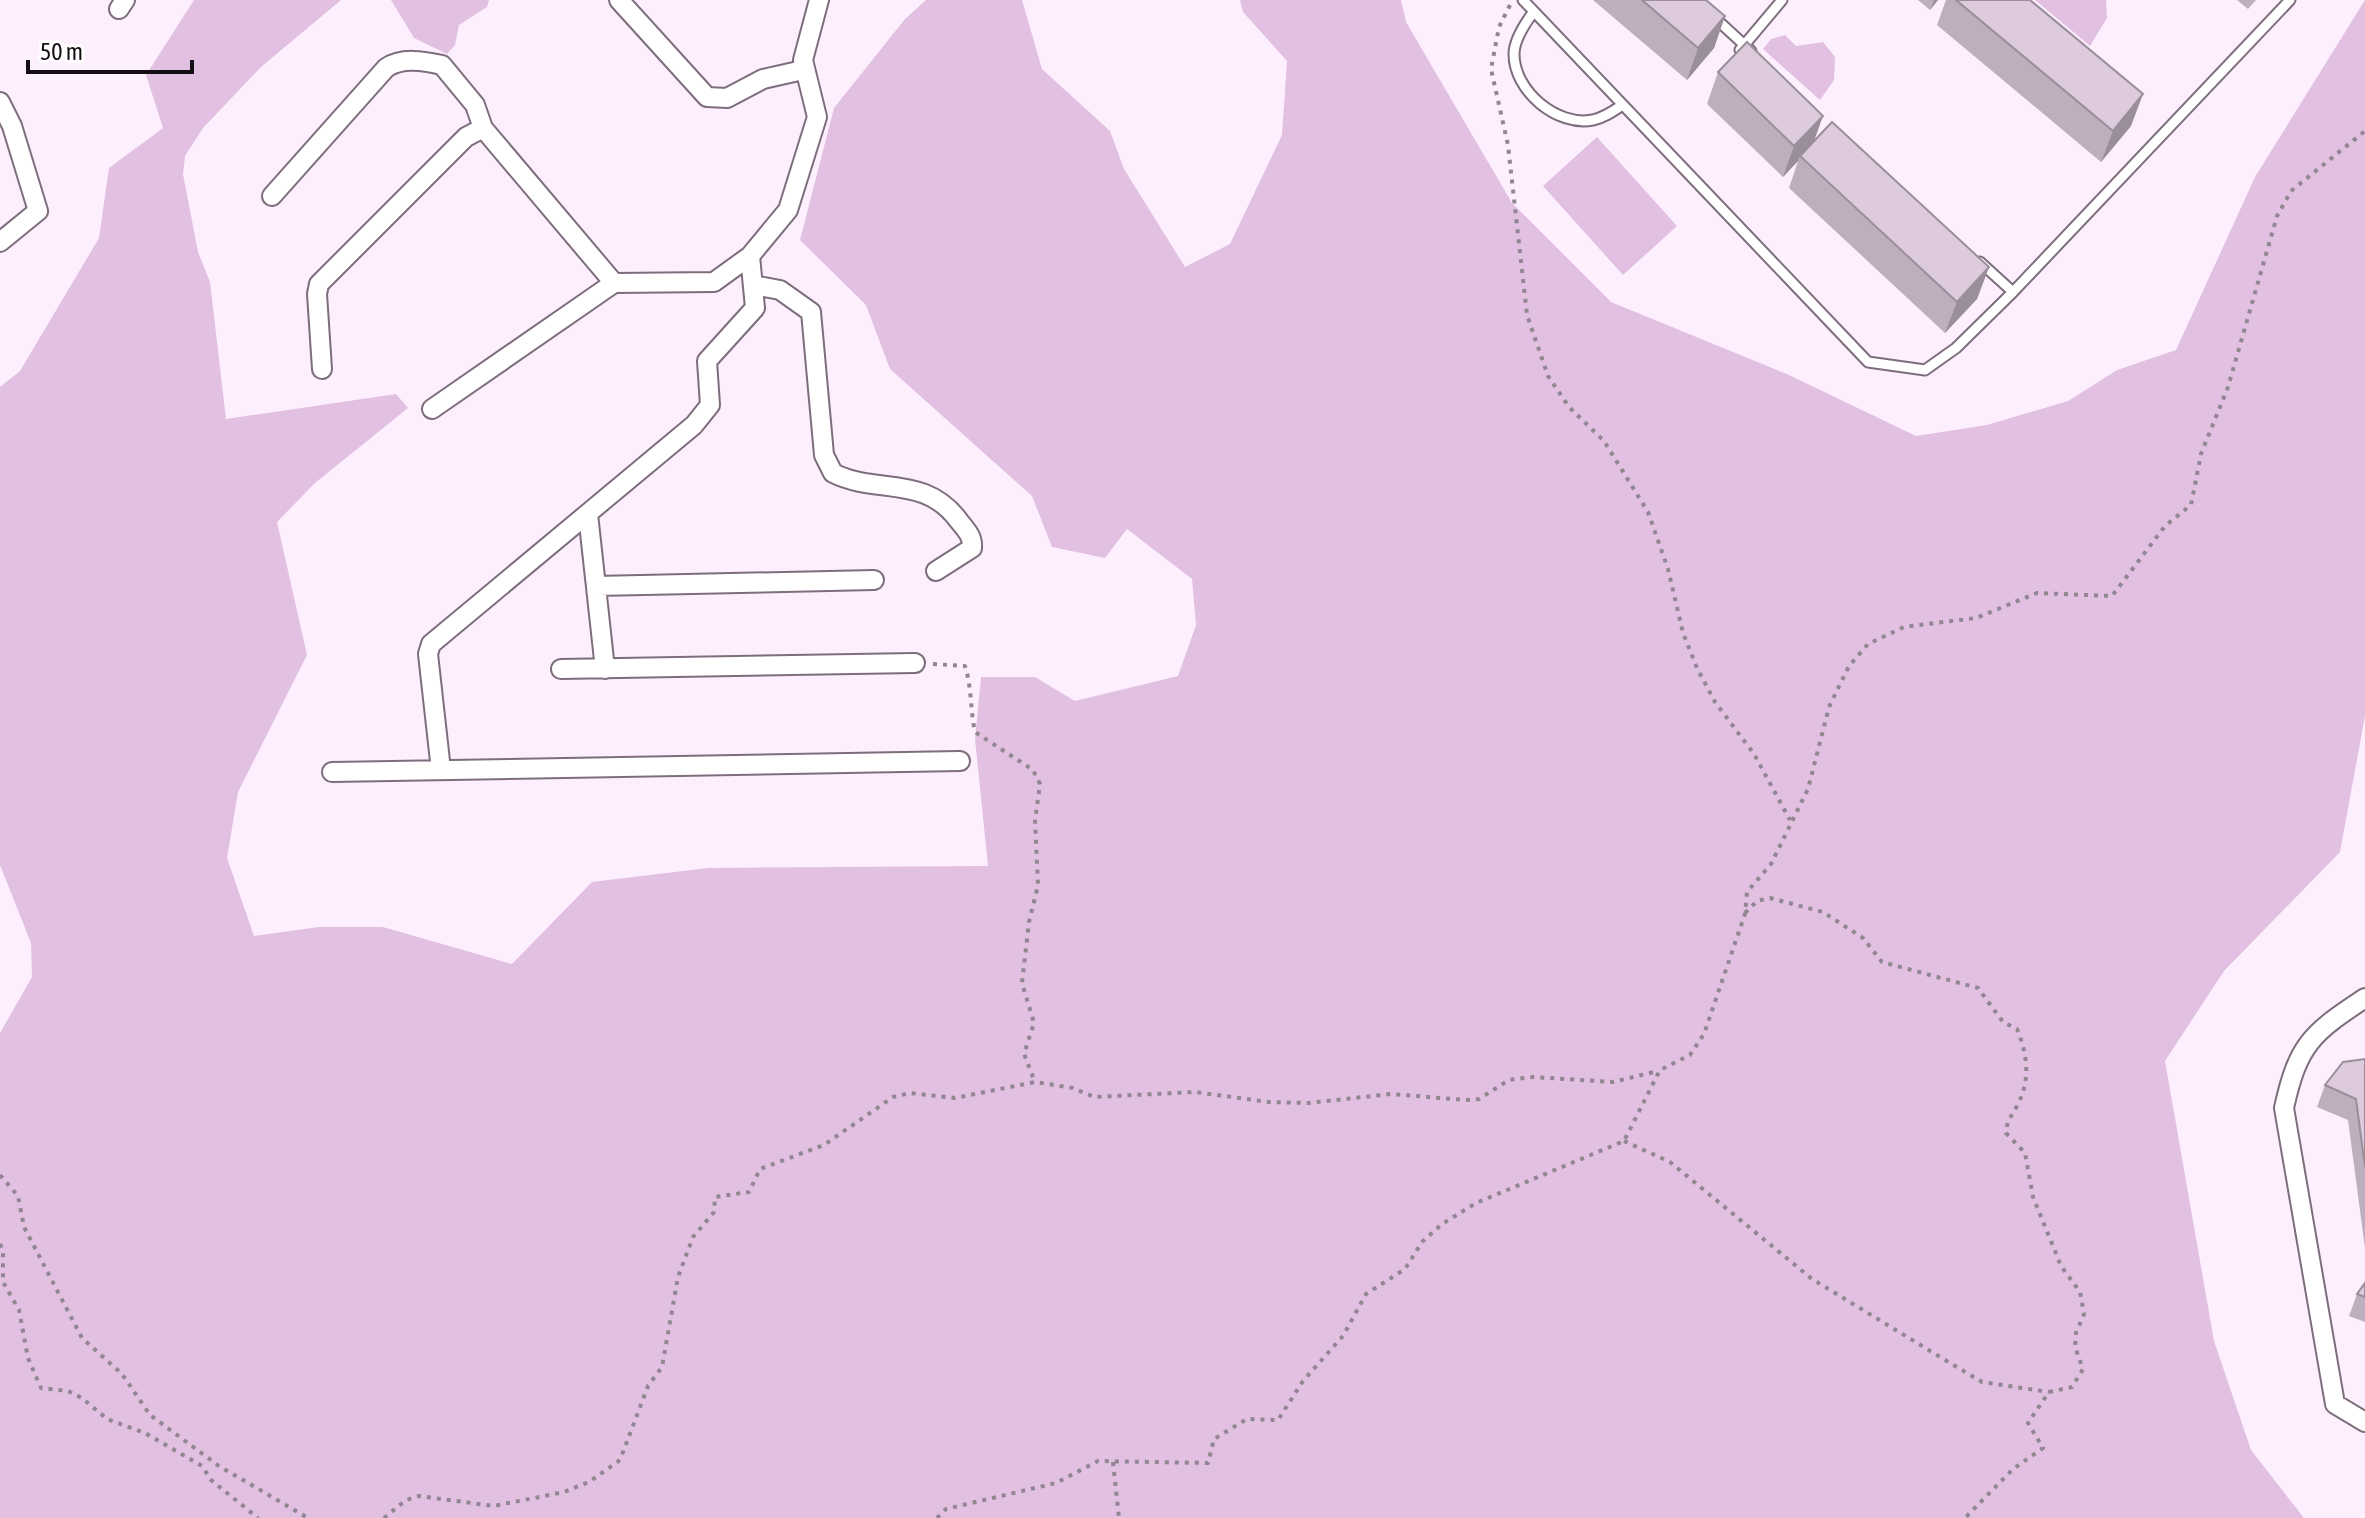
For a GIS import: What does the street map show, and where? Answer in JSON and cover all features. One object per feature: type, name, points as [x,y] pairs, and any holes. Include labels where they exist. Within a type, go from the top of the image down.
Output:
[{"type":"street","points":[[619,0],[707,97],[727,98],[763,79],[803,70]]},
{"type":"street","points":[[432,409],[614,283],[714,282],[750,256],[788,210],[817,117],[803,70],[803,51],[819,0]]},
{"type":"street","points":[[272,196],[393,63],[402,60],[442,65],[475,105],[483,128],[614,283]]},
{"type":"street","points":[[0,102],[12,126],[38,211],[0,242]]},
{"type":"street","points":[[322,369],[319,284],[466,137],[483,128]]},
{"type":"street","points":[[441,770],[428,654],[431,644],[694,425],[710,405],[707,361],[755,308],[750,256]]},
{"type":"street","points":[[753,285],[780,290],[811,312],[824,455],[833,473],[850,479],[913,488],[950,508],[972,537],[972,548],[936,571]]},
{"type":"street","points":[[588,514],[605,669]]},
{"type":"street","points":[[596,586],[874,580]]},
{"type":"street","points":[[561,669],[915,663]]},
{"type":"street","points":[[332,772],[960,761]]},
{"type":"street","points":[[2365,998],[2309,1038],[2292,1072],[2284,1108],[2335,1404],[2365,1422]]},
{"type":"lane","points":[[1523,0],[1532,14],[1868,362],[1925,370],[1956,348],[2013,292],[2290,0]]},
{"type":"lane","points":[[1734,56],[1782,0]]},
{"type":"lane","points":[[1705,9],[1756,56]]},
{"type":"lane","points":[[1532,14],[1522,28],[1514,53],[1519,74],[1542,107],[1566,119],[1591,120],[1621,106]]},
{"type":"lane","points":[[1966,249],[2013,292]]},
{"type":"path","points":[[1513,0],[1499,27],[1491,69],[1508,145],[1527,315],[1548,376],[1569,407],[1604,441],[1648,512],[1668,569],[1683,633],[1697,668],[1715,702],[1754,754],[1790,820]]},
{"type":"path","points":[[384,1518],[406,1500],[419,1496],[512,1504],[589,1482],[620,1460],[648,1386],[662,1367],[678,1277],[693,1237],[714,1212],[715,1197],[749,1192],[760,1169],[824,1145],[893,1097],[910,1093],[955,1098],[1035,1082],[1073,1088],[1094,1097],[1195,1092],[1269,1102],[1308,1103],[1391,1094],[1465,1100],[1479,1099],[1509,1080],[1533,1077],[1613,1082],[1660,1070],[1690,1055],[1704,1034],[1745,914],[1747,892],[1771,864],[1790,820],[1808,789],[1829,707],[1849,666],[1868,644],[1904,627],[1976,618],[2037,593],[2112,596],[2165,526],[2191,505],[2201,454],[2228,387],[2277,216],[2291,191],[2365,131]]},
{"type":"path","points":[[915,663],[965,666],[973,690],[971,716],[975,732],[1033,770],[1040,784],[1035,821],[1038,885],[1029,922],[1022,983],[1034,1023],[1024,1054],[1035,1082]]},
{"type":"path","points":[[1624,1141],[1670,1162],[1812,1279],[1982,1382],[2049,1392],[2072,1387],[2083,1369],[2075,1347],[2076,1333],[2084,1314],[2080,1292],[2061,1266],[2033,1197],[2025,1153],[2006,1133],[2007,1120],[2019,1103],[2028,1059],[2017,1029],[2003,1022],[1978,988],[1882,962],[1863,938],[1823,912],[1770,898],[1757,901],[1745,914]]},
{"type":"path","points":[[937,1518],[946,1509],[1056,1483],[1098,1461],[1208,1463],[1214,1439],[1247,1419],[1278,1420],[1303,1381],[1343,1336],[1366,1294],[1405,1269],[1422,1242],[1442,1224],[1476,1203],[1624,1141],[1660,1070]]},
{"type":"path","points":[[0,1175],[18,1196],[24,1227],[82,1338],[122,1374],[150,1415],[219,1466],[308,1518]]},
{"type":"path","points":[[0,1244],[3,1250],[3,1282],[19,1310],[28,1358],[41,1388],[68,1391],[82,1398],[107,1419],[145,1433],[202,1466],[211,1480],[258,1518]]},
{"type":"path","points":[[1965,1518],[2013,1469],[2043,1448],[2028,1423],[2049,1392]]},
{"type":"path","points":[[1113,1462],[1119,1518]]},
{"type":"shaded area","points":[[194,0],[341,0],[261,67],[203,128],[185,156],[183,174],[198,252],[210,282],[226,419],[396,394],[408,408],[315,483],[277,522],[307,655],[238,792],[227,858],[254,936],[319,927],[383,927],[512,964],[592,882],[708,868],[988,866],[975,739],[981,677],[1035,677],[1075,701],[1178,676],[1196,625],[1192,579],[1127,529],[1105,558],[1052,547],[1032,496],[890,369],[866,305],[800,240],[834,108],[905,19],[926,0],[1022,0],[1042,69],[1110,131],[1124,169],[1185,267],[1230,244],[1282,135],[1287,61],[1243,12],[1240,0],[1401,0],[1406,22],[1512,203],[1611,302],[1789,375],[1916,436],[1987,425],[2068,401],[2117,370],[2176,350],[2255,177],[2365,0],[2365,716],[2340,852],[2224,971],[2165,1061],[2214,1341],[2251,1450],[2304,1518],[0,1518],[0,1033],[32,977],[31,943],[0,865],[0,387],[20,371],[99,238],[109,168],[163,128],[146,75]]},
{"type":"shaded area","points":[[391,0],[489,0],[487,7],[459,25],[455,45],[447,54],[414,38]]},
{"type":"shaded area","points":[[2035,0],[2106,0],[2107,18],[2090,46]]},
{"type":"shaded area","points":[[1785,35],[1796,46],[1823,42],[1835,57],[1834,80],[1820,100],[1763,49],[1771,39]]},
{"type":"shaded area","points":[[1597,137],[1677,226],[1623,275],[1543,186]]},
{"type":"building","points":[[1642,0],[1706,0],[1725,16],[1698,48]]},
{"type":"building","points":[[1956,0],[2030,0],[2143,94],[2113,131]]},
{"type":"building","points":[[1747,42],[1823,116],[1794,146],[1718,72]]},
{"type":"building","points":[[1832,122],[1989,267],[1957,302],[1800,156]]},
{"type":"building","points":[[2365,1059],[2365,1167],[2356,1099],[2325,1085],[2343,1062]]},
{"type":"building","points":[[2365,1283],[2365,1297],[2357,1294]]}]
